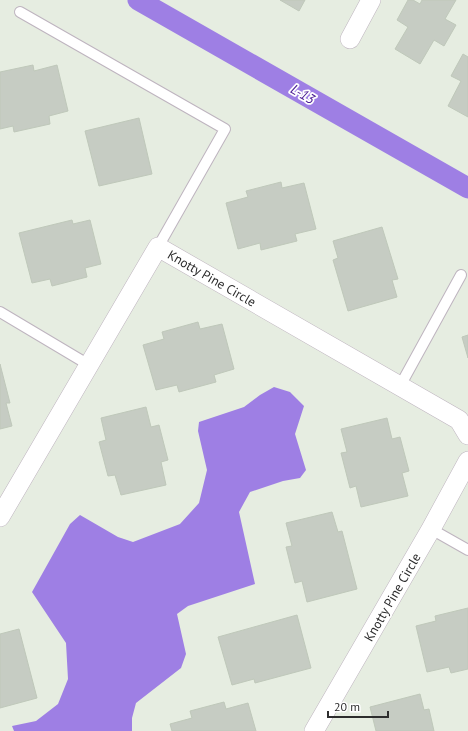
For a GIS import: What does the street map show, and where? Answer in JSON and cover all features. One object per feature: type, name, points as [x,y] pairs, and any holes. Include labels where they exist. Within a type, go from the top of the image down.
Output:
[{"type":"street","points":[[350,39],[371,0]]},
{"type":"street","name":"Knotty Pine Circle","points":[[0,517],[158,248],[459,420],[468,435]]},
{"type":"street","name":"Knotty Pine Circle","points":[[314,731],[431,529],[468,461]]},
{"type":"lane","points":[[20,12],[225,129],[158,248]]},
{"type":"lane","points":[[400,386],[461,275]]},
{"type":"lane","points":[[0,312],[89,365]]},
{"type":"lane","points":[[431,529],[468,550]]},
{"type":"shaded area","points":[[274,387],[290,392],[304,406],[295,434],[306,470],[300,478],[283,481],[250,492],[239,512],[255,584],[188,606],[177,614],[186,654],[181,668],[136,703],[132,718],[132,731],[14,731],[12,726],[36,721],[58,704],[68,679],[66,643],[32,592],[70,524],[80,515],[118,537],[133,542],[180,524],[199,503],[207,470],[198,431],[199,422],[244,407]]},
{"type":"building","points":[[280,0],[305,0],[299,11]]},
{"type":"building","points":[[408,0],[413,0],[420,4],[422,0],[456,0],[445,19],[456,25],[444,46],[434,40],[420,64],[395,49],[408,27],[397,20]]},
{"type":"building","points":[[463,54],[468,57],[468,117],[448,106],[461,81],[451,76]]},
{"type":"building","points":[[33,65],[34,71],[57,65],[68,111],[49,116],[50,124],[14,132],[13,126],[0,129],[0,72]]},
{"type":"building","points":[[139,118],[152,174],[99,186],[85,131]]},
{"type":"building","points":[[281,182],[282,188],[304,183],[316,229],[295,234],[297,241],[261,250],[260,243],[238,249],[226,203],[248,197],[246,191]]},
{"type":"building","points":[[72,220],[73,224],[90,220],[101,264],[85,268],[87,277],[52,286],[50,279],[32,283],[19,233]]},
{"type":"building","points":[[382,227],[398,279],[392,280],[397,297],[348,311],[333,260],[338,258],[333,241]]},
{"type":"building","points":[[198,322],[200,329],[222,324],[234,369],[214,375],[216,382],[179,392],[177,385],[156,390],[143,345],[164,339],[162,332]]},
{"type":"building","points":[[468,335],[468,358],[462,337]]},
{"type":"building","points":[[0,364],[10,403],[6,403],[12,426],[0,429]]},
{"type":"building","points":[[146,407],[151,427],[159,425],[168,460],[161,462],[166,485],[121,495],[115,475],[108,476],[99,442],[106,440],[101,418]]},
{"type":"building","points":[[387,418],[392,439],[400,437],[409,471],[402,473],[408,496],[361,507],[356,486],[350,488],[341,453],[347,452],[341,429]]},
{"type":"building","points":[[332,512],[338,532],[342,531],[357,589],[307,602],[302,581],[295,583],[286,547],[292,546],[286,523]]},
{"type":"building","points":[[468,608],[468,669],[451,673],[449,667],[427,672],[416,626],[436,621],[435,616]]},
{"type":"building","points":[[297,615],[311,668],[255,683],[254,679],[232,685],[218,637]]},
{"type":"building","points":[[19,629],[37,698],[0,708],[0,634]]},
{"type":"building","points":[[420,694],[424,710],[429,709],[434,731],[376,731],[370,707]]},
{"type":"building","points":[[224,702],[226,709],[248,703],[256,731],[172,731],[170,724],[192,718],[190,711]]},
{"type":"waterway","name":"L-13","points":[[138,0],[468,188]]}]
